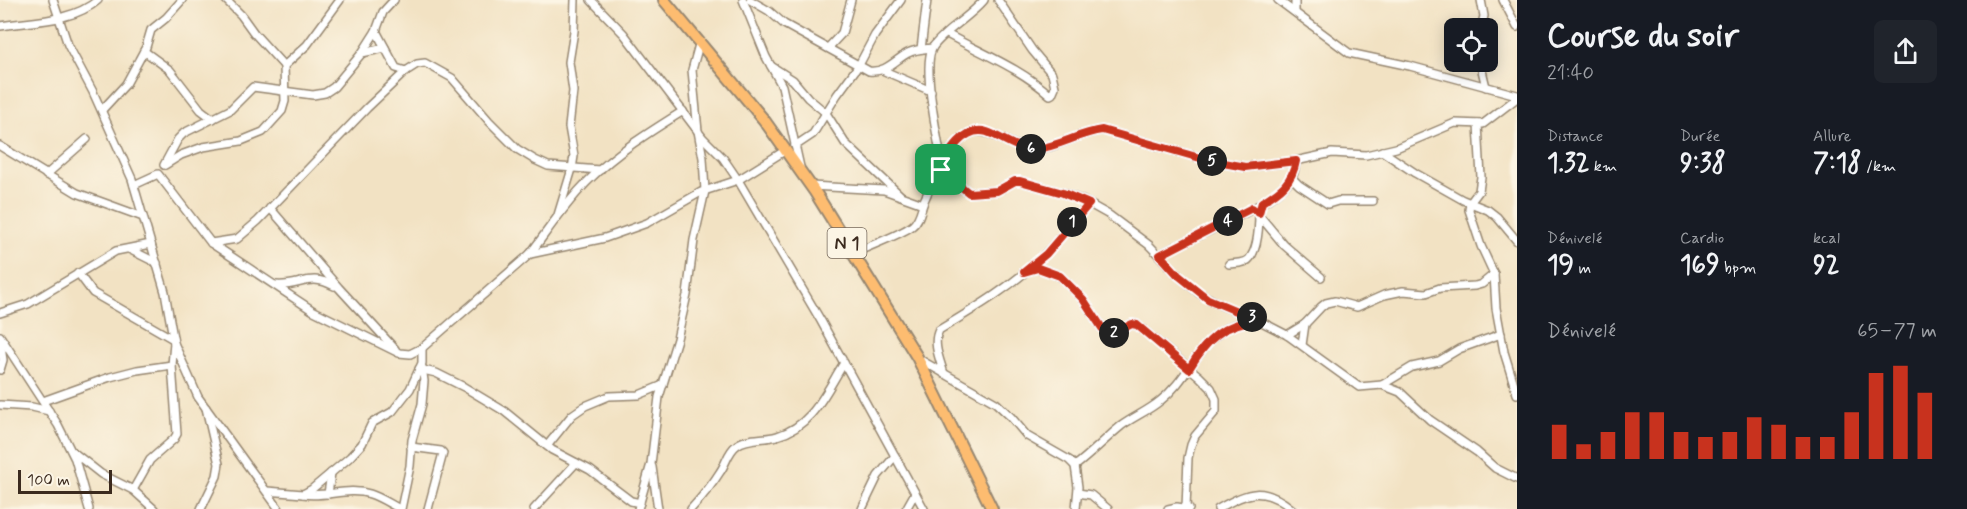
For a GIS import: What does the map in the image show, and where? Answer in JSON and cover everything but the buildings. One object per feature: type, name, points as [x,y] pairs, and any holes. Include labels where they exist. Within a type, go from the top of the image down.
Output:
[{"type":"highway","name":"N 1","points":[[664,0],[790,148],[802,173],[917,357],[992,509]]},
{"type":"street","points":[[53,0],[68,45],[122,152],[165,292],[173,341],[176,436],[150,460],[133,490]]},
{"type":"street","points":[[0,26],[58,17],[88,9],[98,0]]},
{"type":"street","points":[[102,110],[126,84],[144,51],[151,30],[166,18],[182,0]]},
{"type":"street","points":[[164,165],[181,155],[203,147],[241,141],[263,132],[282,111],[285,93],[284,66],[226,0]]},
{"type":"street","points":[[284,66],[307,45],[340,0]]},
{"type":"street","points":[[134,186],[158,174],[178,139],[184,133],[213,119],[238,103],[254,87],[313,95],[325,93],[334,87],[362,53],[376,31],[383,12],[394,0]]},
{"type":"street","points":[[558,215],[574,156],[569,127],[573,91],[569,62],[574,31],[575,0]]},
{"type":"street","points":[[591,0],[624,34],[738,180],[844,363],[915,493],[920,508]]},
{"type":"street","points":[[743,0],[782,86],[790,148]]},
{"type":"street","points":[[750,0],[769,11],[784,24],[869,71],[882,70],[931,91]]},
{"type":"street","points":[[828,48],[842,33],[851,0]]},
{"type":"street","points":[[530,254],[605,238],[647,223],[705,191],[738,180],[813,134],[837,94],[859,65],[875,36],[901,0]]},
{"type":"street","points":[[921,49],[927,0]]},
{"type":"street","points":[[882,70],[908,53],[932,48],[984,0]]},
{"type":"street","points":[[946,34],[1005,64],[1032,80],[1050,95],[1053,94],[1055,87],[1052,74],[1032,50],[998,0]]},
{"type":"street","points":[[1278,0],[1349,53],[1410,66],[1517,96]]},
{"type":"street","points":[[1295,0],[1295,12]]},
{"type":"street","points":[[1481,0],[1483,18]]},
{"type":"street","points":[[1503,0],[1517,27]]},
{"type":"street","points":[[376,31],[396,68],[406,71]]},
{"type":"street","points":[[421,368],[464,387],[504,411],[547,446],[590,470],[639,506],[651,464],[659,397],[677,339],[687,295],[694,240],[705,191],[692,70],[700,41]]},
{"type":"street","points":[[362,53],[385,48]]},
{"type":"street","points":[[932,48],[931,91],[934,130],[941,167],[969,193],[997,191],[1015,181],[1020,181],[1063,193],[1089,204],[1108,215],[1160,255],[1178,275],[1208,299],[1287,334],[1359,387],[1382,385],[1412,368],[1439,362],[1459,349],[1501,334]]},
{"type":"street","points":[[144,51],[170,70],[201,110],[213,119]]},
{"type":"street","points":[[211,243],[237,239],[367,108],[406,71],[417,64],[425,63],[452,78],[517,149],[548,166],[600,170]]},
{"type":"street","points":[[771,66],[793,80],[808,98],[826,113],[845,143],[900,195]]},
{"type":"street","points":[[1482,72],[1486,87]]},
{"type":"street","points":[[854,253],[913,225],[947,154],[961,139],[975,132],[986,132],[1015,146],[1031,149],[1048,147],[1087,132],[1102,130],[1207,160],[1245,167],[1296,161],[1332,153],[1366,155],[1396,148],[1455,123],[1483,124],[1517,96]]},
{"type":"street","points":[[158,174],[211,243],[312,310],[399,353],[410,354],[422,348],[530,254],[558,215],[600,170],[683,111]]},
{"type":"street","points":[[1478,124],[1481,177],[1479,191],[1470,203],[1470,216],[1494,274],[1496,308],[1508,367],[1517,394]]},
{"type":"street","points":[[46,175],[87,139]]},
{"type":"street","points":[[0,146],[77,193],[143,217]]},
{"type":"street","points":[[1382,151],[1415,173],[1470,203],[1488,210],[1517,241]]},
{"type":"street","points":[[1160,255],[1252,208],[1274,194],[1292,178],[1296,161]]},
{"type":"street","points":[[1292,178],[1328,204],[1338,201],[1373,201]]},
{"type":"street","points":[[811,186],[884,190],[923,204]]},
{"type":"street","points":[[1229,264],[1243,263],[1250,257],[1257,239],[1262,202]]},
{"type":"street","points":[[944,374],[936,337],[939,330],[990,298],[1046,254],[1089,204]]},
{"type":"street","points":[[270,208],[399,353]]},
{"type":"street","points":[[1252,208],[1284,245],[1321,277]]},
{"type":"street","points":[[0,313],[28,304],[116,251],[151,244]]},
{"type":"street","points":[[129,249],[156,263]]},
{"type":"street","points":[[1024,272],[1038,268],[1060,276],[1083,299],[1102,328],[1114,333],[1132,324],[1137,325],[1211,388],[1217,405],[1216,411],[1195,436],[1191,445],[1188,458],[1187,509],[1177,507],[1168,509]]},
{"type":"street","points":[[78,273],[93,293],[173,341],[198,397],[267,491],[276,508]]},
{"type":"street","points":[[1287,334],[1305,324],[1326,303],[1335,301],[1358,307],[1384,295],[1403,291],[1426,293],[1440,288],[1475,286],[1482,284],[1494,274]]},
{"type":"street","points":[[273,285],[288,286],[314,278],[339,288]]},
{"type":"street","points":[[1076,466],[1121,427],[1161,401],[1176,386],[1196,357],[1220,331],[1244,321],[1258,320]]},
{"type":"street","points":[[1302,345],[1305,324]]},
{"type":"street","points":[[0,336],[43,401],[70,449],[89,509]]},
{"type":"street","points":[[0,341],[3,360],[0,370]]},
{"type":"street","points":[[267,491],[316,496],[369,493],[401,509],[416,421],[422,404],[422,348]]},
{"type":"street","points":[[917,357],[996,403],[1027,436],[1076,466],[1078,493],[1076,509]]},
{"type":"street","points":[[692,509],[719,474],[734,446],[743,440],[773,437],[786,433],[806,419],[817,408],[844,363]]},
{"type":"street","points":[[43,401],[110,377],[172,365]]},
{"type":"street","points":[[303,494],[331,473],[362,444],[372,423],[392,412],[410,389],[421,368]]},
{"type":"street","points":[[547,446],[572,416],[585,406],[609,396],[639,395],[663,385]]},
{"type":"street","points":[[1382,385],[1400,392],[1442,429],[1477,452],[1495,468],[1517,478]]},
{"type":"street","points":[[0,405],[32,406],[49,411]]},
{"type":"street","points":[[201,509],[217,476],[219,464],[205,406]]},
{"type":"street","points":[[411,447],[443,453],[428,509]]},
{"type":"street","points":[[70,449],[101,474],[133,490],[154,509]]},
{"type":"street","points":[[862,509],[878,476],[895,456]]},
{"type":"street","points":[[534,509],[576,463]]},
{"type":"street","points":[[651,464],[658,509]]},
{"type":"street","points":[[328,494],[331,473]]},
{"type":"street","points":[[1218,509],[1249,494],[1262,492],[1274,496],[1292,509]]},
{"type":"street","points":[[906,509],[915,493]]},
{"type":"street","points":[[1078,493],[1091,495],[1108,509]]},
{"type":"route","points":[[1102,130],[1207,160],[1245,167],[1296,161],[1292,178],[1262,202],[1259,213],[1252,208],[1160,255],[1178,275],[1208,299],[1258,320],[1244,321],[1220,331],[1203,348],[1189,369],[1137,325],[1132,324],[1114,333],[1102,328],[1083,299],[1060,276],[1038,268],[1024,272],[1046,254],[1089,204],[1063,193],[1020,181],[1015,181],[997,191],[969,193],[941,170],[947,154],[961,139],[975,132],[986,132],[1015,146],[1031,149],[1048,147],[1087,132],[1102,130]]}]
